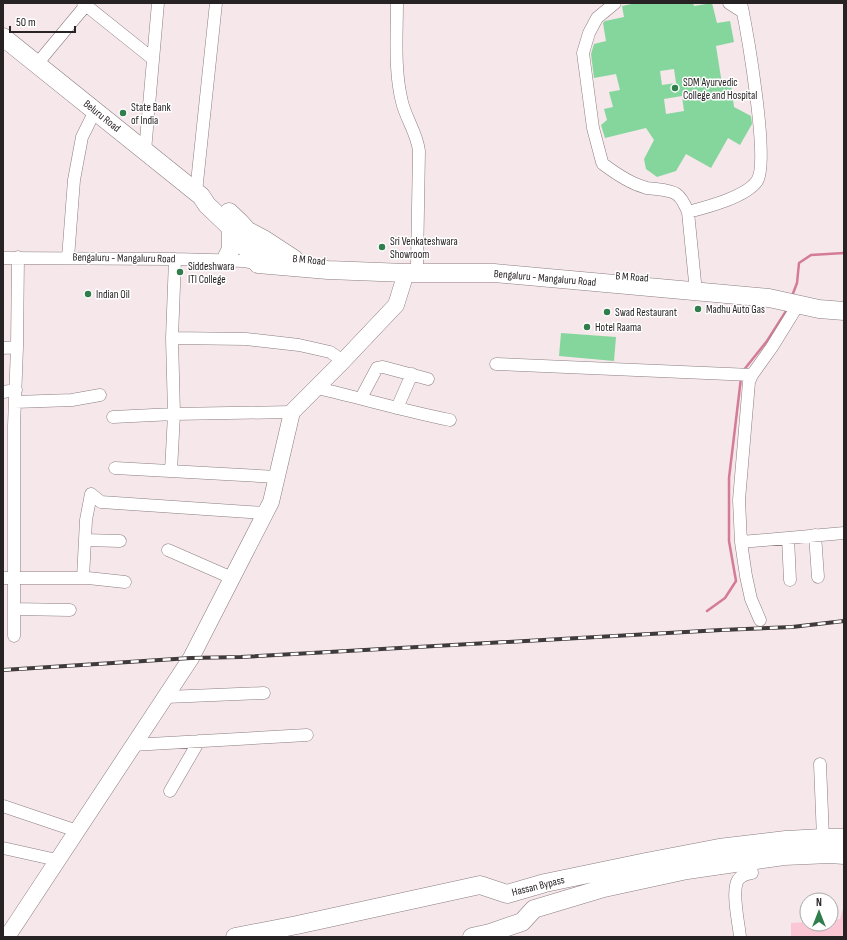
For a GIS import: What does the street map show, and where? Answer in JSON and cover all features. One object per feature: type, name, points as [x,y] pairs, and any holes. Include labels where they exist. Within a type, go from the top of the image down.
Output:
[{"type":"highway","name":"Beluru Road","points":[[3,37],[199,194],[257,261]]},
{"type":"highway","name":"Beluru Road","points":[[199,194],[210,198],[238,219],[250,232],[257,261]]},
{"type":"highway","points":[[225,261],[231,249],[230,228]]},
{"type":"highway","points":[[250,232],[266,240],[294,258]]},
{"type":"highway","name":"B M Road","points":[[257,261],[294,258],[412,269],[504,267],[694,282],[790,298],[844,299]]},
{"type":"highway","name":"Bengaluru - Mangaluru Road","points":[[257,261],[328,270],[412,269],[494,273],[769,298],[790,298],[819,309],[844,311]]},
{"type":"highway","name":"Hassan Bypass","points":[[235,937],[304,924],[480,885],[507,894],[545,883],[719,848],[786,840],[844,838]]},
{"type":"highway","name":"Hassan Bypass","points":[[472,937],[490,933],[522,922],[534,909],[604,888],[687,870],[784,856],[830,854],[844,855]]},
{"type":"main road","points":[[7,937],[132,745],[191,658],[271,502],[292,412],[396,305],[412,269]]},
{"type":"street","points":[[144,151],[158,3]]},
{"type":"street","points":[[199,194],[216,3]]},
{"type":"street","points":[[397,3],[397,68],[402,102],[410,125],[417,137],[419,151],[412,269]]},
{"type":"street","points":[[615,3],[597,18],[589,33],[583,53],[593,128],[602,162],[618,175],[644,188],[671,190],[676,192],[688,212],[694,282]]},
{"type":"street","points":[[688,212],[722,202],[748,189],[758,180],[761,169],[761,128],[742,7],[729,3]]},
{"type":"street","points":[[37,64],[84,4],[153,59]]},
{"type":"street","points":[[68,258],[74,180],[82,138],[95,111]]},
{"type":"street","points":[[14,636],[14,609],[8,578],[8,520],[16,396],[18,257]]},
{"type":"street","name":"Bengaluru - Mangaluru Road","points":[[3,258],[257,261]]},
{"type":"street","points":[[171,471],[174,414],[172,338],[174,259]]},
{"type":"street","points":[[760,620],[751,600],[746,576],[741,542],[739,500],[749,382],[752,375],[772,347],[790,298]]},
{"type":"street","points":[[172,338],[246,339],[299,345],[330,352],[343,361]]},
{"type":"street","points":[[3,348],[17,347]]},
{"type":"street","points":[[496,364],[752,375]]},
{"type":"street","points":[[361,398],[377,368],[380,367],[428,379]]},
{"type":"street","points":[[397,408],[412,374]]},
{"type":"street","points":[[317,388],[419,414],[450,420]]},
{"type":"street","points":[[3,392],[16,396],[72,400],[100,395]]},
{"type":"street","points":[[113,417],[174,414],[292,412]]},
{"type":"street","points":[[115,468],[277,477]]},
{"type":"street","points":[[83,578],[86,520],[90,494],[101,502],[265,513]]},
{"type":"street","points":[[741,542],[844,533]]},
{"type":"street","points":[[816,535],[818,577]]},
{"type":"street","points":[[788,538],[790,580]]},
{"type":"street","points":[[85,540],[120,541]]},
{"type":"street","points":[[168,550],[232,578]]},
{"type":"street","points":[[8,578],[83,578],[125,582]]},
{"type":"street","points":[[14,609],[70,610]]},
{"type":"street","points":[[166,697],[264,694]]},
{"type":"street","points":[[132,745],[307,735]]},
{"type":"street","points":[[170,791],[200,742]]},
{"type":"street","points":[[820,764],[823,838]]},
{"type":"street","points":[[3,806],[77,831]]},
{"type":"street","points":[[3,848],[57,860]]},
{"type":"street","points":[[740,937],[735,886],[740,877],[752,873],[750,861]]},
{"type":"shaded area","points":[[844,905],[844,937],[791,937],[791,923],[799,922],[799,932],[839,932],[840,919]]},
{"type":"building","name":"SDM Ayurvedic College and Hospital","points":[[636,3],[693,3],[694,6],[712,3],[717,23],[730,21],[734,42],[716,46],[722,84],[731,82],[734,107],[751,116],[752,124],[740,145],[728,138],[711,168],[686,154],[676,171],[657,177],[646,169],[644,159],[654,140],[646,128],[605,138],[601,125],[607,120],[604,109],[613,107],[609,92],[620,90],[616,74],[594,78],[591,54],[594,44],[606,41],[603,23],[605,21],[624,17],[622,6]],"holes":[[[674,69],[676,83],[662,85],[660,71]],[[682,96],[684,111],[666,114],[664,99]]]},
{"type":"building","points":[[561,333],[616,337],[614,361],[559,356]]},
{"type":"waterway","points":[[792,296],[797,283],[799,263],[811,255],[844,253]]},
{"type":"waterway","points":[[743,371],[767,341],[788,308]]},
{"type":"waterway","points":[[707,611],[725,598],[736,581],[729,541],[729,478],[741,378]]},
{"type":"railway","points":[[3,670],[191,658],[241,657],[792,627],[844,621]]},
{"type":"place","name":"SDM Ayurvedic College and Hospital","points":[[675,88]]},
{"type":"place","name":"State Bank of India","points":[[123,113]]},
{"type":"place","name":"Sri Venkateshwara Showroom","points":[[382,247]]},
{"type":"place","name":"Siddeshwara ITI College","points":[[180,272]]},
{"type":"place","name":"Indian Oil","points":[[88,294]]},
{"type":"place","name":"Madhu Auto Gas","points":[[698,309]]},
{"type":"place","name":"Swad Restaurant","points":[[607,312]]},
{"type":"place","name":"Hotel Raama","points":[[587,327]]}]
